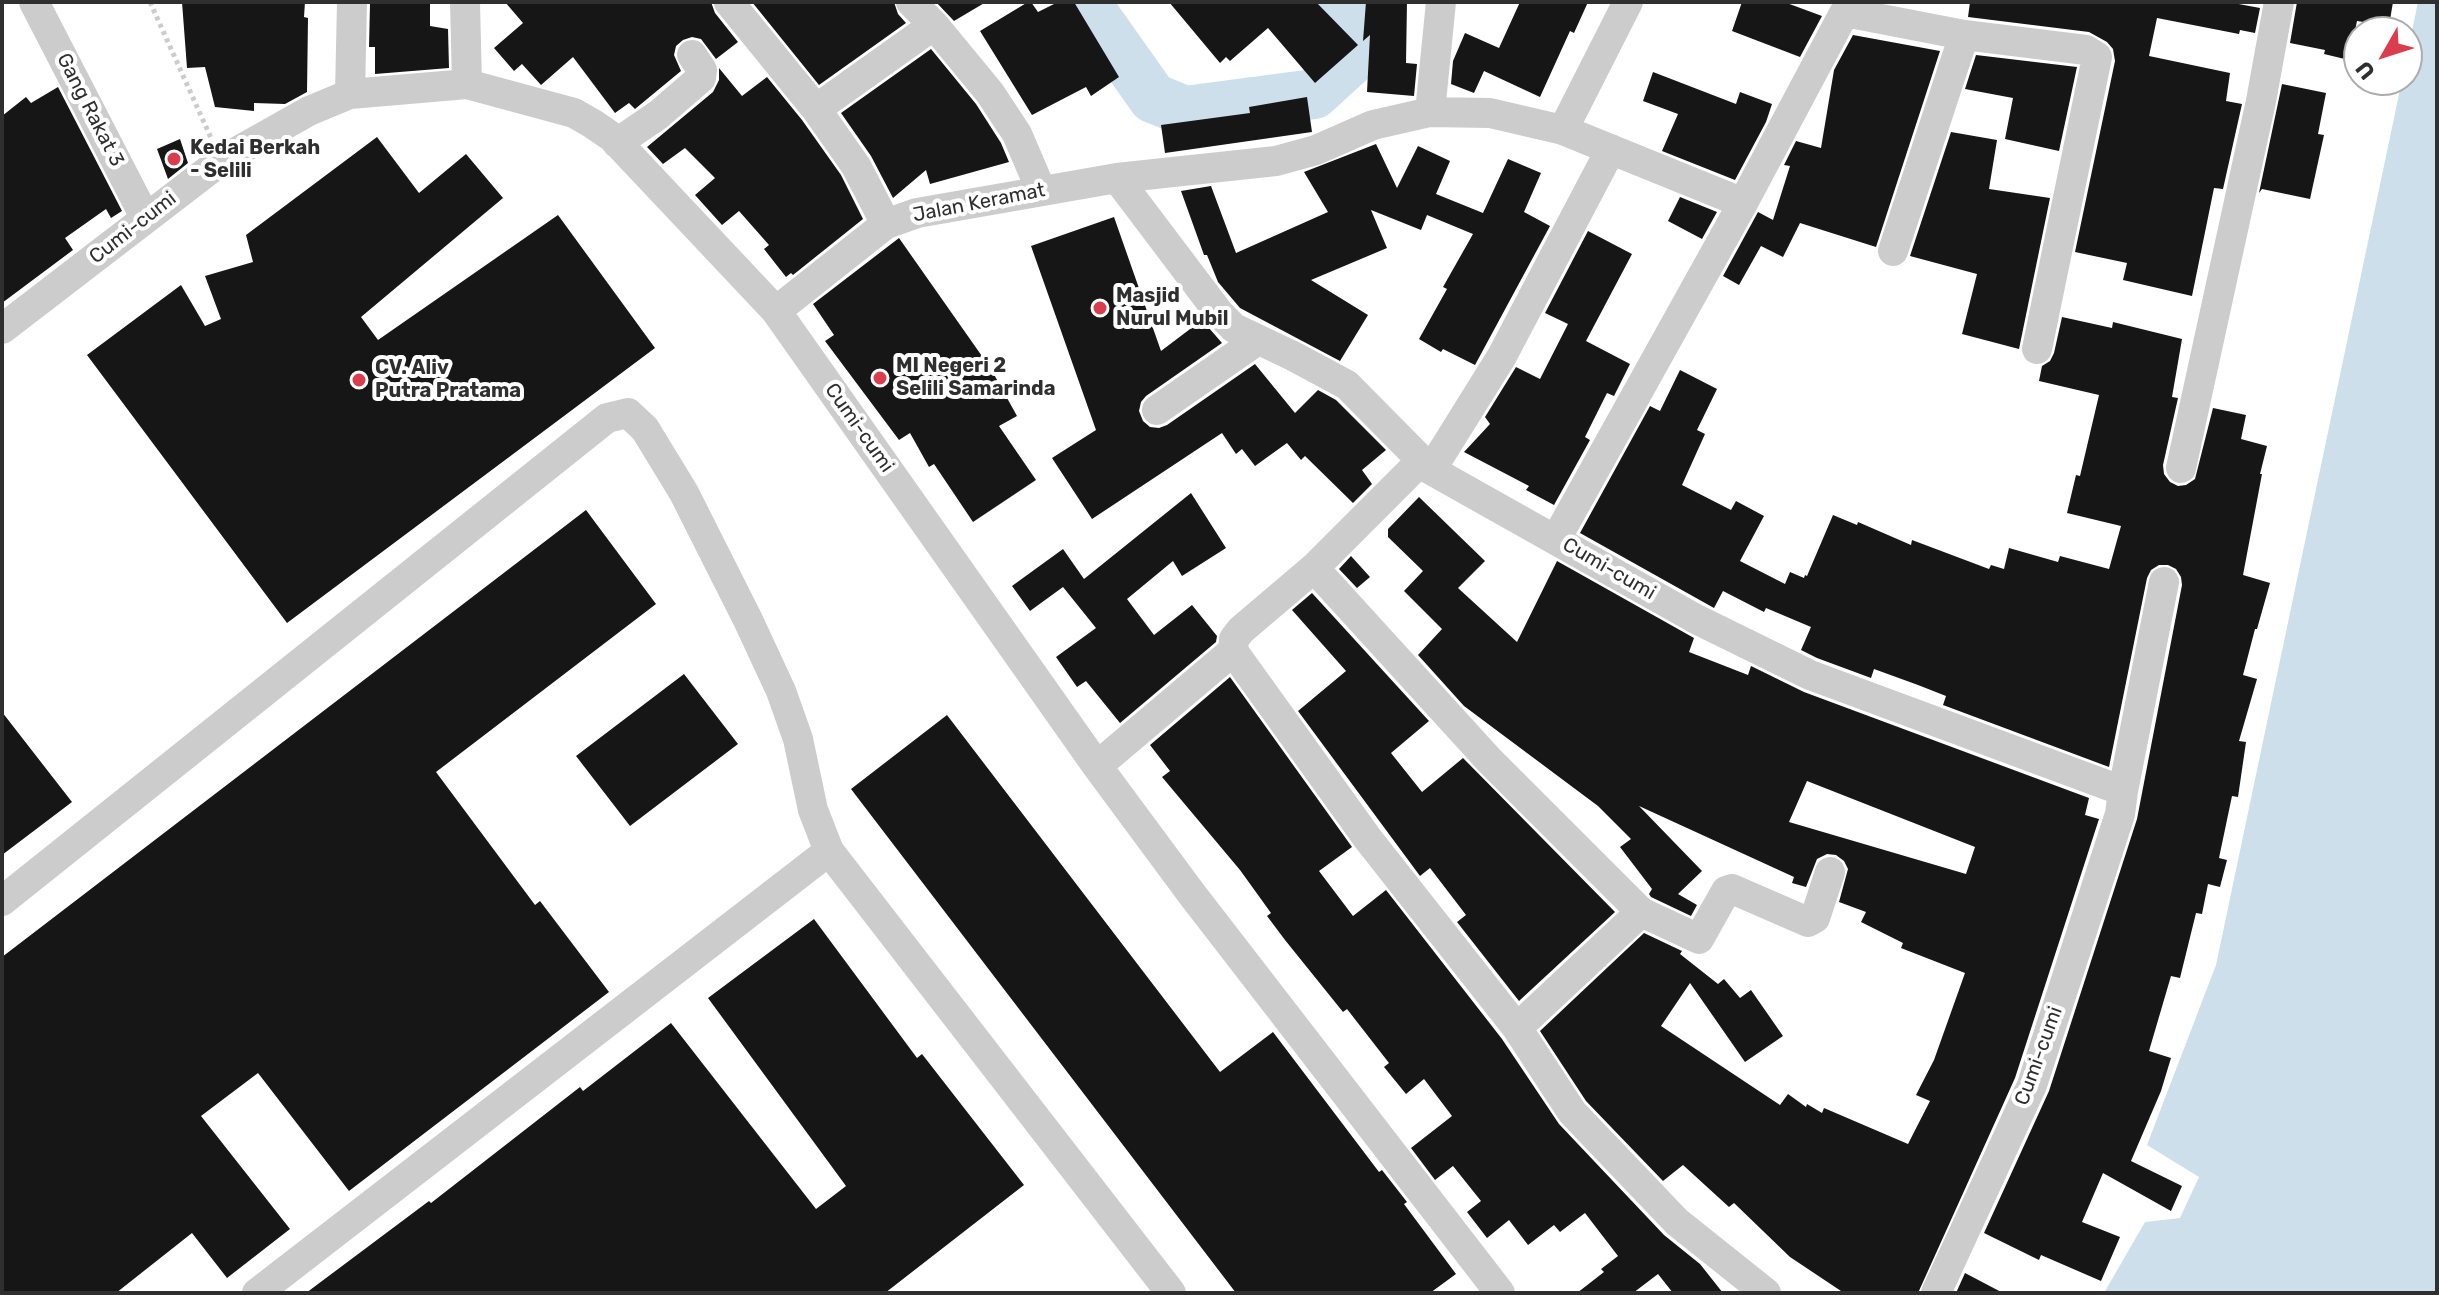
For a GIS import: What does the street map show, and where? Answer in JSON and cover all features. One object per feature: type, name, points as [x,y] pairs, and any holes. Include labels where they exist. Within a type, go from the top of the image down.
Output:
[{"type":"street","name":"Gang Rakat 3","points":[[34,2],[145,217]]},
{"type":"street","points":[[350,94],[352,2]]},
{"type":"street","points":[[465,2],[467,84]]},
{"type":"street","points":[[729,2],[816,109],[856,166],[886,224]]},
{"type":"street","points":[[911,2],[934,25],[997,103],[1017,134],[1041,190]]},
{"type":"street","points":[[1430,112],[1441,2]]},
{"type":"street","points":[[1563,130],[1628,2]]},
{"type":"street","points":[[2181,468],[2261,101],[2279,2]]},
{"type":"street","points":[[1556,539],[1743,203],[1847,7],[1964,35],[2086,50],[2097,57],[2037,349]]},
{"type":"street","points":[[816,109],[934,25]]},
{"type":"street","points":[[1893,251],[1964,35]]},
{"type":"street","points":[[617,143],[658,115],[701,78],[702,70],[692,55]]},
{"type":"street","name":"Cumi-cumi","points":[[2,329],[222,160],[309,111],[350,94],[467,84],[574,113],[603,130],[776,311],[1097,766],[1191,893],[1500,1293]]},
{"type":"street","points":[[1117,178],[1276,161],[1316,150],[1373,125],[1430,112],[1490,113],[1563,130],[1743,203]]},
{"type":"street","points":[[1611,149],[1502,356],[1426,466],[1241,630],[1234,639],[1233,651],[1368,839],[1517,1028],[1572,1112],[1677,1222],[1766,1293]]},
{"type":"street","name":"Cumi-cumi","points":[[1117,178],[1219,313],[1234,328],[1347,385],[1426,466],[1696,619],[1810,675],[2123,791],[2120,814],[2032,1085],[1936,1293]]},
{"type":"street","name":"Jalan Keramat","points":[[776,311],[886,224],[917,213],[1117,178]]},
{"type":"street","points":[[1157,410],[1258,340]]},
{"type":"street","points":[[2,901],[607,418],[628,413],[635,418],[668,468],[748,620],[781,691],[798,739],[813,810],[829,851],[1171,1293]]},
{"type":"street","points":[[1314,568],[1489,760],[1641,912],[1699,939],[1726,891],[1732,889],[1808,922],[1815,918],[1830,872]]},
{"type":"street","points":[[2123,791],[2164,582]]},
{"type":"street","points":[[1097,766],[1233,651]]},
{"type":"street","points":[[257,1293],[829,851]]},
{"type":"street","points":[[1517,1028],[1641,912]]},
{"type":"path","points":[[150,2],[222,160]]},
{"type":"water","points":[[2418,2],[2437,2],[2437,1293],[2104,1293],[2145,1222],[2180,1218],[2199,1177],[2147,1145],[2216,965],[2399,96],[2423,96],[2423,16],[2415,16]]},
{"type":"building","points":[[182,2],[305,2],[304,17],[308,18],[307,92],[285,104],[254,103],[254,111],[215,107],[205,67],[187,68]]},
{"type":"building","points":[[430,2],[430,26],[448,29],[449,68],[375,74],[375,47],[369,47],[370,4]]},
{"type":"building","points":[[505,2],[711,2],[715,13],[738,42],[716,59],[701,39],[692,37],[683,40],[676,46],[674,55],[681,71],[635,109],[629,103],[615,113],[573,57],[541,85],[522,64],[514,71],[494,48],[523,23]]},
{"type":"building","points":[[752,2],[894,2],[898,14],[906,23],[819,85]]},
{"type":"building","points":[[936,2],[986,2],[954,21]]},
{"type":"building","points":[[1028,2],[1038,12],[1058,2],[1074,2],[1119,77],[1091,96],[1086,87],[1032,115],[980,31]]},
{"type":"building","points":[[1169,2],[1316,2],[1358,45],[1315,83],[1268,28],[1230,61],[1226,57],[1220,63]]},
{"type":"building","points":[[1366,2],[1407,2],[1406,63],[1417,64],[1414,96],[1367,92],[1370,35],[1363,41]]},
{"type":"building","points":[[1520,2],[1588,2],[1574,33],[1570,31],[1540,97],[1484,71],[1474,93],[1451,84],[1453,61],[1465,33],[1499,48]]},
{"type":"building","points":[[1742,2],[1784,2],[1822,16],[1800,57],[1732,31]]},
{"type":"building","points":[[1970,2],[2228,2],[2260,8],[2255,33],[2240,30],[2239,34],[2157,18],[2149,56],[2230,73],[2226,101],[2242,104],[2223,189],[2214,188],[2192,296],[2123,280],[2127,263],[2075,252],[2115,61],[2113,49],[2089,32],[1968,17]]},
{"type":"building","points":[[2297,2],[2393,2],[2391,16],[2343,16],[2343,59],[2324,54],[2325,50],[2290,43]]},
{"type":"building","points":[[1853,35],[1940,51],[1876,247],[1800,223],[1783,257],[1761,246],[1739,285],[1723,276],[1758,212],[1773,220],[1790,166],[1784,165],[1796,141],[1821,148],[1834,70]]},
{"type":"building","points":[[931,49],[976,104],[1001,143],[1009,162],[930,184],[926,170],[893,198],[871,156],[841,113]]},
{"type":"building","points":[[1976,55],[2077,67],[2059,151],[2005,139],[2013,98],[1965,89]]},
{"type":"building","points":[[719,68],[742,96],[767,77],[841,175],[863,219],[793,275],[791,273],[786,277],[764,249],[769,245],[739,211],[722,225],[695,195],[715,178],[685,148],[663,164],[647,147],[713,92],[719,80]]},
{"type":"building","points":[[1653,72],[1736,104],[1740,92],[1772,104],[1766,122],[1735,180],[1662,151],[1678,114],[1643,101]]},
{"type":"building","points":[[2282,84],[2326,93],[2318,134],[2324,135],[2310,199],[2262,189],[2259,193]]},
{"type":"building","points":[[58,87],[122,211],[111,218],[106,209],[65,238],[73,250],[2,303],[2,116],[26,97],[31,103]]},
{"type":"building","points":[[1307,97],[1312,132],[1165,153],[1161,125],[1250,113],[1249,107]]},
{"type":"building","points":[[1951,132],[1997,140],[1989,189],[2050,198],[2019,349],[1962,334],[1977,274],[1910,256]]},
{"type":"building","name":"CV. Aliv Putra Pratama","points":[[377,137],[419,193],[466,154],[503,198],[361,317],[378,340],[558,215],[655,348],[287,623],[87,355],[181,285],[205,326],[221,319],[205,276],[253,262],[246,235]]},
{"type":"building","name":"Kedai Berkah - Selili","points":[[180,139],[188,163],[168,179],[157,149]]},
{"type":"building","points":[[1376,144],[1397,188],[1418,146],[1450,161],[1436,194],[1483,213],[1508,159],[1541,173],[1524,212],[1550,226],[1475,365],[1443,349],[1441,352],[1419,339],[1447,289],[1443,287],[1473,234],[1427,215],[1421,230],[1371,210],[1387,248],[1311,280],[1368,315],[1340,361],[1240,308],[1218,282],[1207,255],[1204,255],[1181,191],[1211,186],[1236,253],[1328,212],[1304,172]]},
{"type":"building","points":[[1680,197],[1717,212],[1702,239],[1668,221]]},
{"type":"building","points":[[1114,217],[1161,351],[1202,320],[1222,343],[1146,396],[1139,411],[1143,421],[1150,427],[1167,425],[1255,364],[1295,413],[1318,390],[1336,400],[1386,450],[1362,470],[1372,484],[1353,503],[1305,456],[1301,460],[1287,443],[1255,466],[1242,449],[1236,454],[1222,433],[1092,519],[1052,458],[1096,430],[1031,246]]},
{"type":"building","points":[[1588,231],[1632,254],[1586,341],[1630,364],[1614,396],[1607,393],[1585,437],[1590,440],[1554,505],[1526,490],[1529,486],[1464,452],[1490,424],[1485,417],[1516,367],[1540,379],[1568,324],[1545,313]]},
{"type":"building","points":[[899,238],[991,369],[1017,416],[999,426],[1036,480],[973,522],[934,464],[929,467],[910,433],[899,440],[825,341],[834,335],[813,304]]},
{"type":"building","points":[[2062,317],[2112,328],[2113,322],[2182,339],[2172,397],[2178,398],[2163,465],[2164,474],[2170,482],[2178,486],[2195,479],[2213,408],[2246,415],[2241,439],[2267,446],[2243,575],[2270,583],[2243,675],[2257,679],[2239,741],[2246,742],[2238,797],[2232,796],[2219,858],[2227,860],[2220,887],[2208,884],[2202,914],[2196,913],[2180,978],[2171,976],[2149,1051],[2171,1058],[2161,1091],[2131,1161],[2182,1186],[2171,1211],[2103,1173],[2082,1222],[2120,1237],[2101,1281],[2041,1255],[2039,1260],[1984,1233],[2049,1091],[2137,819],[2182,585],[2176,569],[2159,565],[2151,570],[2147,578],[2109,767],[1943,705],[1946,696],[1918,685],[1874,669],[1871,678],[1817,658],[1801,650],[1811,627],[1766,608],[1764,612],[1723,591],[1714,608],[1580,533],[1650,406],[1660,411],[1680,370],[1717,389],[1697,430],[1705,434],[1682,485],[1731,510],[1736,501],[1764,516],[1740,561],[1785,584],[1790,572],[1804,578],[1807,576],[1833,515],[1857,525],[1858,522],[1911,545],[1912,540],[1989,569],[1991,565],[2004,569],[2009,548],[2058,562],[2060,556],[2109,569],[2121,526],[2067,513],[2076,475],[2080,476],[2099,395],[2039,381],[2042,366],[2050,361],[2054,353]]},
{"type":"building","points":[[1191,493],[1226,548],[1182,576],[1173,561],[1127,599],[1154,635],[1192,605],[1217,636],[1216,642],[1120,723],[1086,681],[1077,687],[1056,657],[1096,628],[1063,587],[1030,611],[1012,586],[1063,549],[1084,579]]},
{"type":"building","points":[[1419,497],[1485,561],[1458,588],[1517,642],[1557,561],[1694,638],[1689,652],[1748,675],[1751,666],[1804,692],[2089,798],[2085,815],[2099,819],[2015,1078],[1918,1293],[1844,1293],[1790,1257],[1734,1203],[1729,1207],[1683,1165],[1663,1181],[1586,1101],[1540,1031],[1644,933],[1682,951],[1680,954],[1718,984],[1724,979],[1740,998],[1751,990],[1783,1036],[1745,1062],[1690,983],[1661,1026],[1780,1105],[1788,1094],[1806,1107],[1807,1104],[1822,1113],[1824,1108],[1908,1144],[1930,1101],[1916,1095],[1934,1060],[1965,973],[1901,948],[1903,943],[1861,922],[1866,912],[1839,902],[1848,869],[1836,855],[1827,854],[1817,859],[1806,887],[1792,883],[1794,877],[1639,806],[1702,871],[1678,894],[1697,905],[1691,916],[1651,897],[1652,889],[1620,847],[1631,839],[1598,806],[1464,706],[1418,655],[1442,629],[1404,591],[1423,571],[1388,537],[1388,529]],"holes":[[[1807,781],[1975,847],[1966,874],[1789,822]]]},
{"type":"building","points":[[586,510],[656,604],[436,772],[535,905],[540,901],[609,992],[349,1191],[258,1073],[201,1116],[290,1229],[227,1278],[192,1233],[116,1293],[2,1293],[2,957]]},
{"type":"building","points":[[1351,556],[1370,577],[1357,588],[1339,569]]},
{"type":"building","points":[[1312,593],[1429,721],[1391,753],[1422,792],[1463,758],[1615,912],[1519,1001],[1457,922],[1466,915],[1430,868],[1420,876],[1298,711],[1346,671],[1292,610]]},
{"type":"building","points":[[684,674],[738,744],[630,826],[576,756]]},
{"type":"building","points":[[1230,677],[1352,847],[1319,871],[1353,916],[1386,890],[1502,1039],[1559,1124],[1664,1235],[1700,1264],[1723,1293],[1673,1293],[1658,1274],[1633,1293],[1577,1293],[1604,1272],[1601,1269],[1618,1256],[1585,1213],[1560,1232],[1554,1225],[1528,1245],[1509,1220],[1487,1238],[1467,1212],[1481,1201],[1453,1166],[1435,1180],[1411,1148],[1452,1116],[1424,1079],[1406,1094],[1384,1067],[1389,1063],[1347,1009],[1343,1012],[1285,940],[1267,916],[1271,913],[1240,870],[1162,777],[1170,771],[1150,745]]},
{"type":"building","points":[[2,712],[72,802],[2,855]]},
{"type":"building","points":[[947,715],[1220,1072],[1273,1032],[1379,1172],[1382,1170],[1407,1202],[1404,1204],[1456,1274],[1430,1293],[1236,1293],[851,789]]},
{"type":"building","points":[[814,919],[917,1058],[922,1054],[1024,1185],[885,1293],[306,1293],[429,1201],[431,1203],[580,1087],[583,1091],[671,1023],[816,1209],[846,1186],[708,998]]},
{"type":"building","points":[[1965,1273],[2003,1293],[1956,1293]]},
{"type":"waterway","points":[[1085,2],[1153,98],[1185,111],[1314,94],[1361,51],[1350,22],[1332,2]]},
{"type":"place","name":"Kedai Berkah - Selili","points":[[174,159]]},
{"type":"place","name":"Masjid Nurul Mubil","points":[[1100,308]]},
{"type":"place","name":"MI Negeri 2 Selili Samarinda","points":[[880,378]]},
{"type":"place","name":"CV. Aliv Putra Pratama","points":[[359,380]]}]
